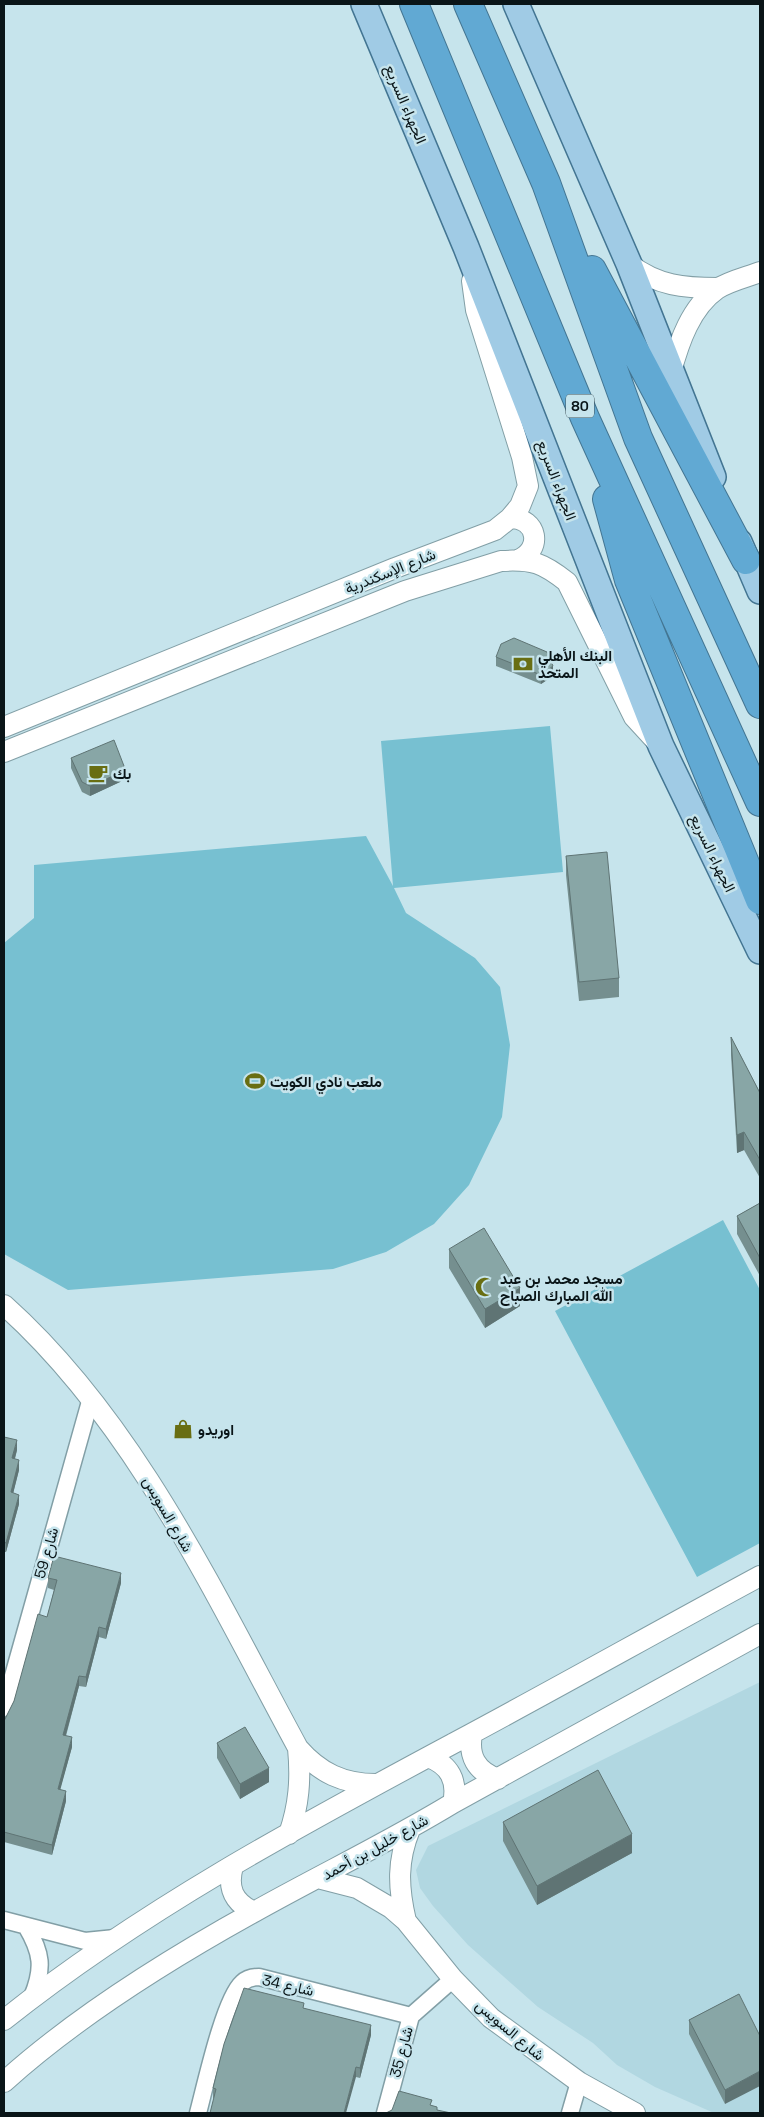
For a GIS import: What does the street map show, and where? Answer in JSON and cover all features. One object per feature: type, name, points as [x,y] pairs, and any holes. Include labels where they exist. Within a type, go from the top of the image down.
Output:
[{"type":"highway","name":"80","points":[[414,4],[585,418],[760,802]]},
{"type":"highway","points":[[468,4],[546,183],[638,438],[760,704]]},
{"type":"highway","points":[[546,183],[746,560]]},
{"type":"highway","points":[[585,418],[629,580],[760,900]]},
{"type":"main road","name":"الجهراء السريع","points":[[364,4],[466,247],[661,746],[760,951]]},
{"type":"main road","points":[[516,4],[629,264],[760,591]]},
{"type":"street","name":"شارع الإسكندرية","points":[[4,727],[395,568],[495,530],[510,518],[520,506],[528,486],[522,457],[476,310],[466,247]]},
{"type":"street","points":[[629,264],[648,277],[668,285],[685,288],[718,288],[760,272]]},
{"type":"street","points":[[671,372],[688,326],[707,298],[718,288]]},
{"type":"street","points":[[510,518],[522,520],[532,528],[534,534],[533,548],[524,558],[518,560]]},
{"type":"street","name":"شارع الإسكندرية","points":[[4,752],[405,591],[501,561],[518,560],[548,566],[567,582],[634,717],[661,746]]},
{"type":"street","name":"شارع السويس","points":[[4,1305],[23,1322],[90,1398],[130,1450],[217,1598],[298,1748],[324,1772],[341,1780],[358,1784],[376,1784]]},
{"type":"street","name":"شارع 59","points":[[4,1708],[90,1398]]},
{"type":"street","points":[[4,2020],[115,1938],[233,1866],[376,1784],[472,1734],[760,1576]]},
{"type":"street","name":"شارع خليل بن أحمد","points":[[4,2082],[79,2023],[157,1969],[254,1912],[410,1829],[453,1803],[760,1634]]},
{"type":"street","points":[[472,1734],[471,1753],[474,1762],[480,1770],[498,1779]]},
{"type":"street","name":"شارع السويس","points":[[289,1834],[296,1814],[300,1792],[298,1748]]},
{"type":"street","points":[[428,1757],[445,1766],[451,1774],[455,1783],[453,1803]]},
{"type":"street","points":[[406,1921],[399,1874],[400,1858],[410,1829]]},
{"type":"street","points":[[233,1866],[230,1880],[232,1894],[241,1906],[254,1912]]},
{"type":"street","name":"شارع السويس","points":[[318,1878],[338,1882],[363,1891],[391,1908],[406,1921],[453,1979],[491,2018],[579,2082],[635,2113]]},
{"type":"street","points":[[4,1920],[84,1940],[115,1938]]},
{"type":"street","points":[[26,1926],[36,1942],[40,1961],[39,1980],[32,1998]]},
{"type":"street","name":"شارع 34","points":[[198,2113],[229,2003],[242,1983],[250,1977],[259,1976],[411,2016]]},
{"type":"street","name":"شارع 35","points":[[385,2113],[411,2016],[453,1979]]},
{"type":"street","points":[[570,2113],[579,2082]]},
{"type":"shaded area","name":"ملعب نادي الكويت","points":[[550,726],[563,872],[394,888],[406,913],[475,958],[500,987],[510,1045],[502,1117],[469,1185],[434,1224],[386,1252],[333,1269],[68,1290],[4,1254],[4,943],[34,918],[34,865],[366,836],[393,886],[381,741]]},
{"type":"shaded area","points":[[723,1220],[760,1290],[760,1543],[697,1577],[555,1311]]},
{"type":"shaded area","points":[[760,1682],[760,2113],[714,2113],[655,2087],[617,2065],[593,2043],[538,2007],[468,1945],[433,1906],[420,1888],[416,1870],[428,1846]]},
{"type":"building","points":[[514,638],[547,652],[553,666],[541,675],[496,657],[501,644]]},
{"type":"building","name":"بك","points":[[114,740],[124,766],[120,773],[90,786],[82,782],[71,758]]},
{"type":"building","points":[[607,852],[619,978],[579,982],[566,856]]},
{"type":"building","points":[[731,1037],[760,1093],[760,1160],[744,1132],[737,1135]]},
{"type":"building","points":[[760,1203],[760,1258],[737,1216]]},
{"type":"building","points":[[484,1228],[520,1288],[485,1309],[449,1249]]},
{"type":"building","points":[[4,1437],[17,1440],[12,1458],[19,1460],[11,1492],[19,1495],[6,1543],[4,1542]]},
{"type":"building","points":[[54,1556],[121,1573],[106,1629],[99,1627],[86,1677],[79,1676],[63,1735],[72,1737],[58,1789],[66,1791],[52,1845],[4,1832],[4,1721],[14,1701],[38,1614],[47,1617],[57,1580],[48,1578]]},
{"type":"building","points":[[245,1727],[269,1768],[240,1784],[217,1743]]},
{"type":"building","points":[[598,1770],[632,1834],[537,1886],[503,1822]]},
{"type":"building","points":[[244,1988],[304,2003],[303,2008],[371,2025],[360,2068],[356,2067],[344,2113],[210,2113],[216,2089],[213,2088],[224,2044]]},
{"type":"building","points":[[739,1994],[760,2036],[760,2071],[725,2090],[689,2020]]},
{"type":"building","points":[[399,2091],[432,2100],[430,2105],[437,2107],[437,2110],[451,2113],[386,2113],[392,2110]]},
{"type":"place","name":"البنك الأهلي المتحد","points":[[523,664]]},
{"type":"place","name":"بك","points":[[98,773]]},
{"type":"place","name":"ملعب نادي الكويت","points":[[255,1081]]},
{"type":"place","name":"مسجد محمد بن عبد الله المبارك الصباح","points":[[485,1287]]},
{"type":"place","name":"اوريدو","points":[[183,1429]]}]
